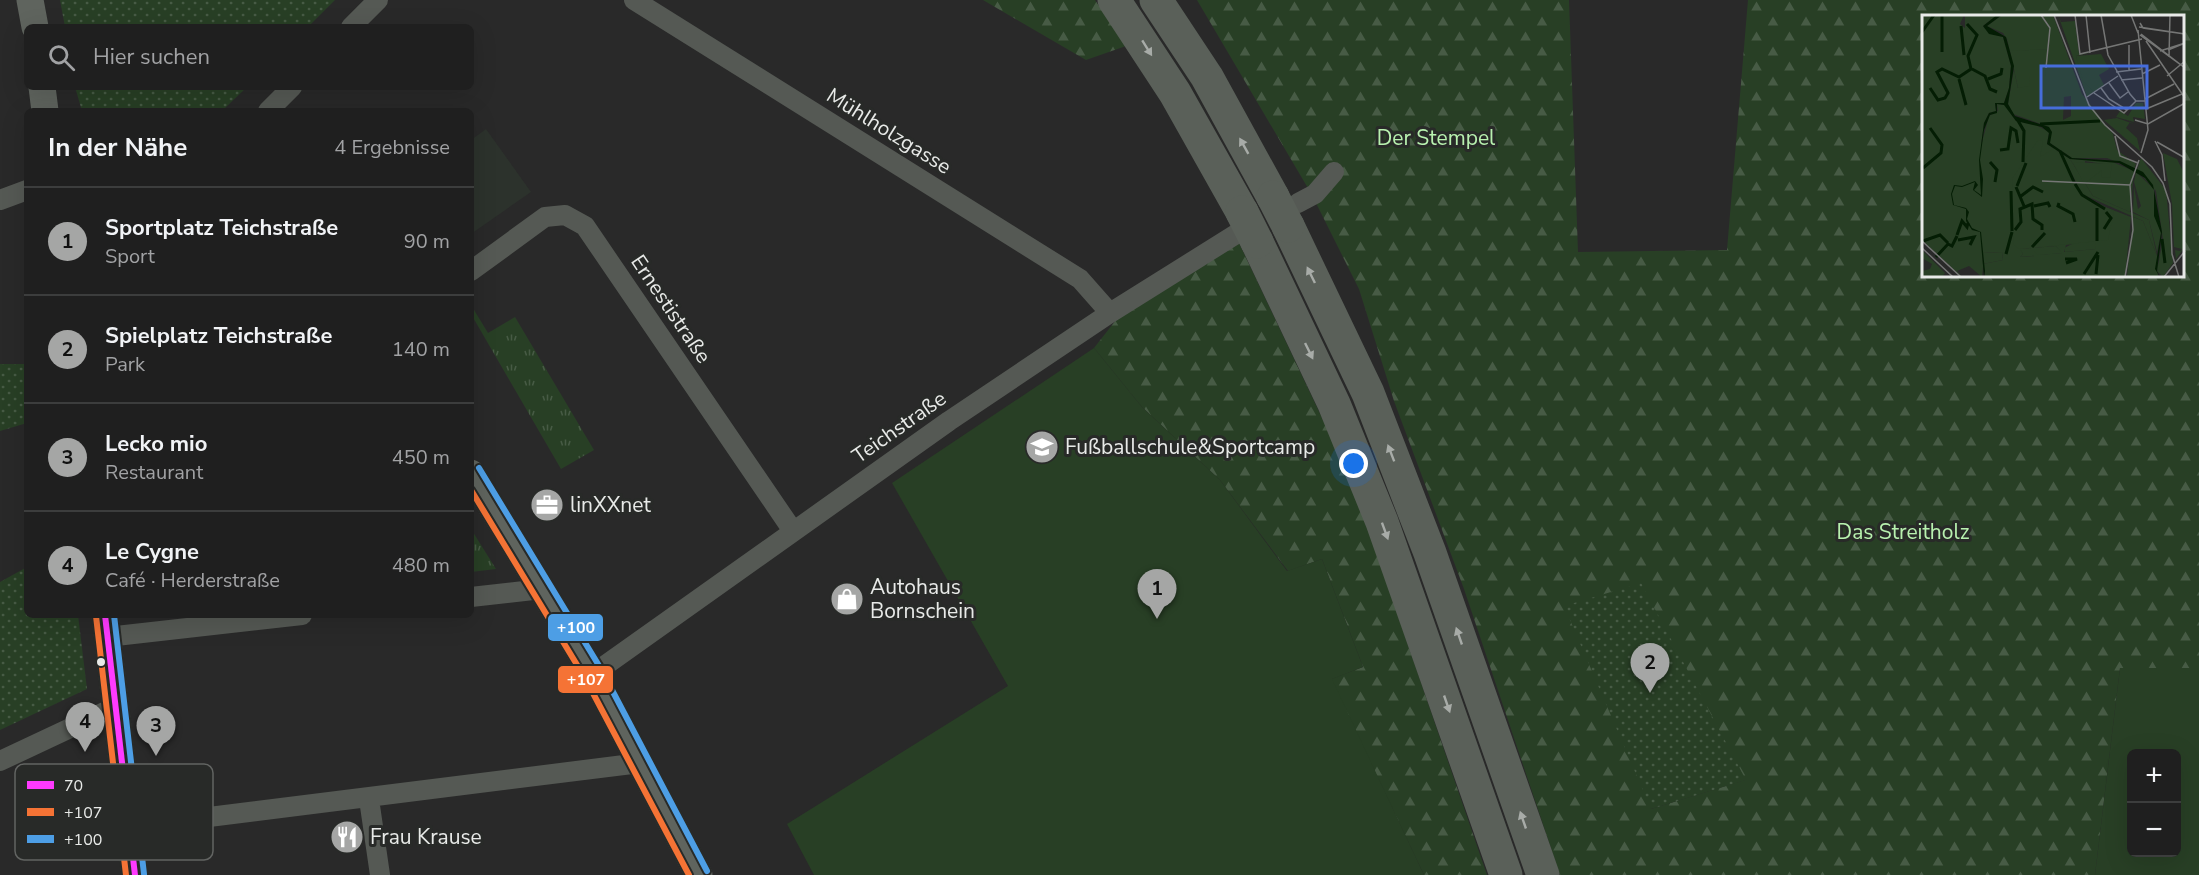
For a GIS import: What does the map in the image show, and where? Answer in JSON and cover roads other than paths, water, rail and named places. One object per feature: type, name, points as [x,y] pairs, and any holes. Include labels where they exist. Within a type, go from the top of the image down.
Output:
[{"type":"highway","points":[[1114,0],[1175,93],[1334,404],[1382,522],[1506,875]]},
{"type":"highway","points":[[1156,0],[1207,77],[1286,209],[1368,393],[1430,552],[1543,875]]},
{"type":"street","points":[[30,0],[34,24]]},
{"type":"street","points":[[354,24],[378,0]]},
{"type":"street","name":"Mühlholzgasse","points":[[634,0],[1080,279],[1110,314]]},
{"type":"street","points":[[42,90],[45,108]]},
{"type":"street","points":[[271,108],[289,90]]},
{"type":"street","points":[[1286,209],[1315,194],[1334,172]]},
{"type":"street","points":[[0,200],[24,191]]},
{"type":"street","name":"Ernestistraße","points":[[474,269],[545,217],[565,215],[585,226],[793,531]]},
{"type":"street","name":"Teichstraße","points":[[593,675],[949,421],[1110,314],[1246,228]]},
{"type":"street","points":[[474,478],[593,675],[699,875]]},
{"type":"street","points":[[474,597],[542,589]]},
{"type":"street","points":[[122,764],[106,626],[249,618]]},
{"type":"street","points":[[0,761],[115,707]]},
{"type":"street","points":[[213,818],[640,763]]},
{"type":"street","points":[[369,799],[380,875]]},
{"type":"street","points":[[133,860],[135,875]]},
{"type":"place","name":"Fußballschule&Sportcamp","points":[[1042,447]]},
{"type":"place","name":"linXXnet","points":[[547,505]]},
{"type":"place","name":"Autohaus Bornschein","points":[[847,599]]},
{"type":"place","name":"Sportplatz Teichstraße","points":[[1157,619]]},
{"type":"place","name":"Spielplatz Teichstraße","points":[[1650,693]]},
{"type":"place","name":"Le Cygne","points":[[85,752]]},
{"type":"place","name":"Lecko mio","points":[[156,756]]},
{"type":"place","name":"Frau Krause","points":[[347,837]]},
{"type":"park label","name":"Der Stempel","points":[[1436,138]]},
{"type":"park label","name":"Das Streitholz","points":[[1903,532]]}]
